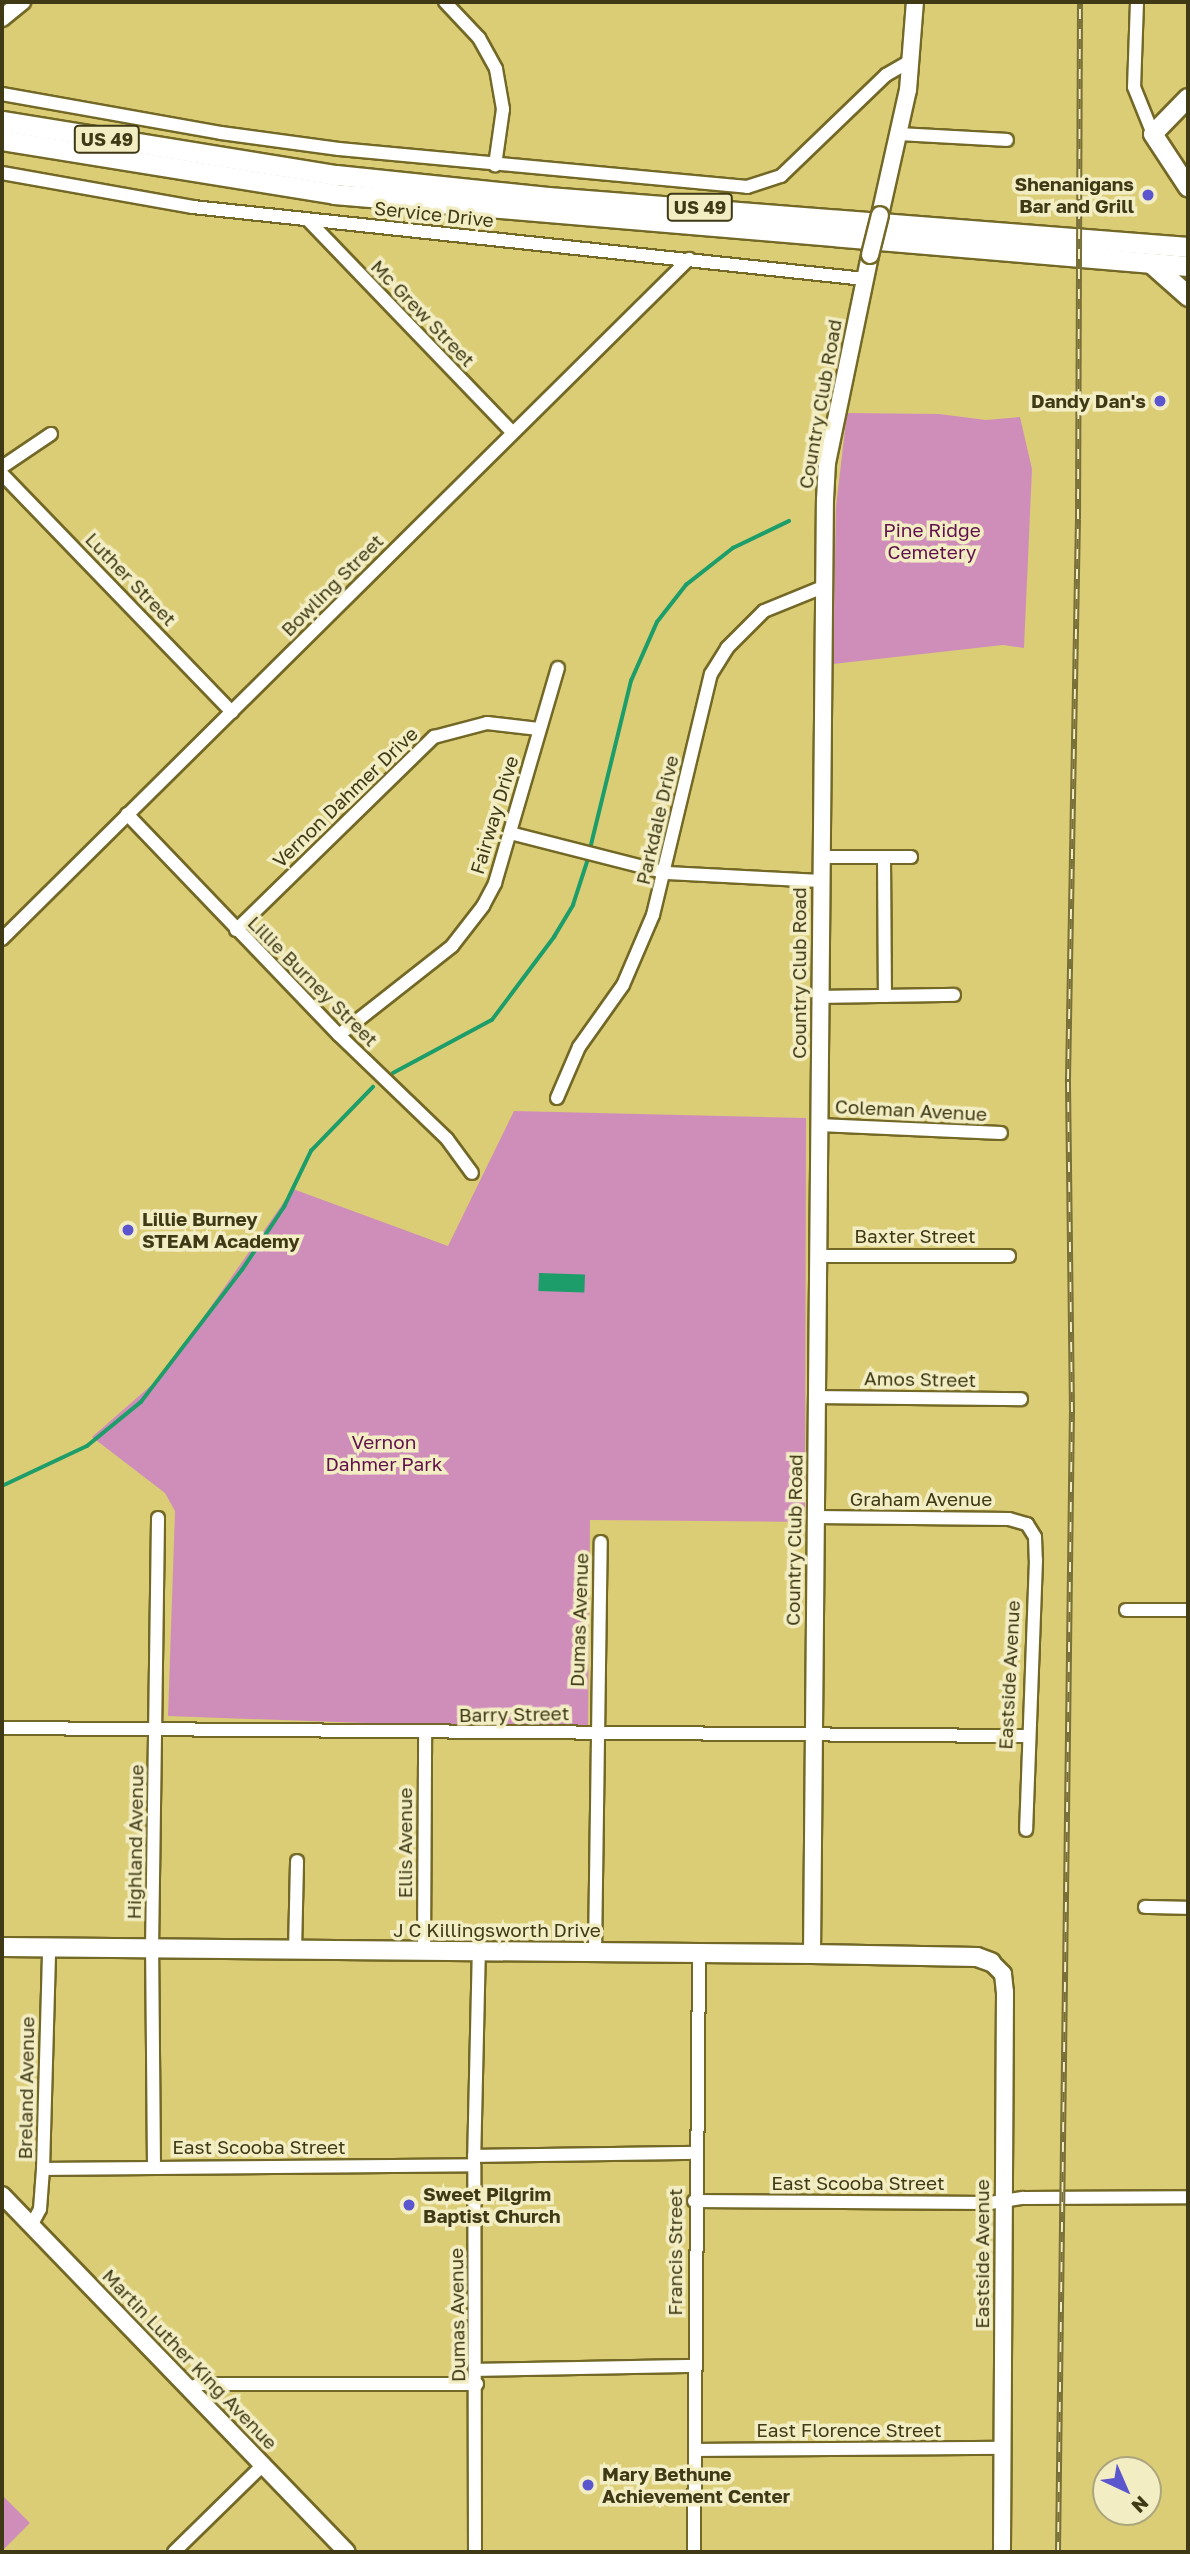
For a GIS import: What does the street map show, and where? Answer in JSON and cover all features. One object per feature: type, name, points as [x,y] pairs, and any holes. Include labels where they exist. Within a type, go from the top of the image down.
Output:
[{"type":"main road","points":[[1188,98],[1153,134],[1188,187]]},
{"type":"main road","name":"US 49","points":[[2,121],[335,185],[548,197],[1188,247]]},
{"type":"main road","name":"US 49","points":[[2,140],[335,185],[1188,266]]},
{"type":"main road","points":[[1149,262],[1173,279],[1188,296]]},
{"type":"main road","name":"J C Killingsworth Drive","points":[[2,1947],[812,1954],[976,1957],[991,1962]]},
{"type":"street","points":[[2,19],[22,2]]},
{"type":"street","points":[[446,2],[479,38],[496,69],[503,109],[495,165]]},
{"type":"street","name":"Country Club Road","points":[[812,1954],[815,1517],[821,1256],[819,1125],[822,587],[827,463],[864,279],[900,134],[912,60],[915,2]]},
{"type":"street","points":[[1137,2],[1134,87],[1153,134]]},
{"type":"street","points":[[2,94],[221,134],[339,149],[710,184],[765,184],[781,176],[886,75],[912,60]]},
{"type":"street","points":[[900,134],[1007,140]]},
{"type":"street","points":[[335,185],[339,149]]},
{"type":"street","name":"Service Drive","points":[[2,173],[156,201],[308,220],[864,279]]},
{"type":"street","name":"Mc Grew Street","points":[[308,220],[512,432]]},
{"type":"street","name":"Bowling Street","points":[[2,939],[689,259]]},
{"type":"street","points":[[2,467],[51,434]]},
{"type":"street","name":"Luther Street","points":[[2,474],[232,712]]},
{"type":"street","name":"Parkdale Drive","points":[[557,1098],[579,1046],[637,957],[667,873],[711,674],[727,648],[764,611],[822,587]]},
{"type":"street","name":"Fairway Drive","points":[[339,1035],[470,927],[495,883],[558,668]]},
{"type":"street","name":"Vernon Dahmer Drive","points":[[236,930],[434,737],[487,723],[539,729]]},
{"type":"street","name":"Lillie Burney Street","points":[[127,814],[339,1035],[447,1139],[472,1173]]},
{"type":"street","points":[[510,833],[667,873],[821,881]]},
{"type":"street","points":[[821,857],[911,857]]},
{"type":"street","points":[[884,859],[885,996]]},
{"type":"street","points":[[821,997],[954,995]]},
{"type":"street","name":"Coleman Avenue","points":[[819,1125],[1001,1133]]},
{"type":"street","name":"Baxter Street","points":[[821,1256],[1009,1256]]},
{"type":"street","name":"Amos Street","points":[[818,1397],[1021,1399]]},
{"type":"street","name":"Graham Avenue","points":[[815,1517],[1009,1519],[1027,1524]]},
{"type":"street","name":"Highland Avenue","points":[[154,2166],[152,1950],[158,1518]]},
{"type":"street","name":"Eastside Avenue","points":[[1026,1830],[1027,1736],[1036,1560],[1035,1537],[1027,1524]]},
{"type":"street","name":"Dumas Avenue","points":[[595,1952],[595,1731],[601,1542]]},
{"type":"street","points":[[1126,1611],[1188,1610]]},
{"type":"street","name":"Barry Street","points":[[2,1728],[425,1735],[595,1731],[813,1737],[1027,1736]]},
{"type":"street","name":"Ellis Avenue","points":[[424,1951],[425,1735]]},
{"type":"street","points":[[295,1951],[297,1861]]},
{"type":"street","points":[[1145,1908],[1188,1908]]},
{"type":"street","name":"Breland Avenue","points":[[31,2225],[40,2209],[43,2169],[49,1948]]},
{"type":"street","name":"Dumas Avenue","points":[[475,2552],[477,2370],[474,2161],[478,1952]]},
{"type":"street","name":"Francis Street","points":[[694,2552],[694,2201],[699,1953]]},
{"type":"street","name":"Eastside Avenue","points":[[991,1962],[1003,1974],[1005,1992],[1002,2552]]},
{"type":"street","name":"East Scooba Street","points":[[43,2169],[474,2161],[695,2153]]},
{"type":"street","name":"Martin Luther King Avenue","points":[[2,2195],[188,2389],[264,2464],[338,2549]]},
{"type":"street","name":"East Scooba Street","points":[[694,2201],[1004,2201],[1188,2197]]},
{"type":"street","points":[[477,2370],[694,2366]]},
{"type":"street","points":[[188,2389],[199,2384],[477,2385]]},
{"type":"street","name":"East Florence Street","points":[[695,2450],[1002,2448]]},
{"type":"street","points":[[174,2552],[264,2464]]},
{"type":"green space","name":"Pine Ridge Cemetery","points":[[847,413],[939,414],[986,420],[1020,417],[1032,469],[1024,648],[1003,645],[833,664],[836,506]]},
{"type":"green space","name":"Vernon Dahmer Park","points":[[514,1111],[806,1118],[805,1522],[590,1520],[588,1731],[168,1716],[175,1511],[165,1493],[92,1437],[163,1375],[293,1189],[448,1246]]},
{"type":"green space","points":[[2,2495],[30,2523],[2,2551]]},
{"type":"shaded area","points":[[539,1273],[585,1275],[584,1293],[538,1291]]},
{"type":"waterway","points":[[591,845],[631,681],[657,622],[686,585],[733,548],[789,521]]},
{"type":"waterway","points":[[393,1073],[492,1020],[554,937],[573,905],[587,862]]},
{"type":"waterway","points":[[2,1486],[87,1446],[141,1402],[242,1270],[284,1207],[311,1151],[373,1087]]},
{"type":"railway","points":[[1058,2552],[1072,1412],[1068,1079],[1078,519],[1080,2]]},
{"type":"place","name":"Shenanigans Bar and Grill","points":[[1148,195]]},
{"type":"place","name":"Dandy Dan's","points":[[1160,401]]},
{"type":"place","name":"Lillie Burney STEAM Academy","points":[[128,1230]]},
{"type":"place","name":"Sweet Pilgrim Baptist Church","points":[[409,2205]]},
{"type":"place","name":"Mary Bethune Achievement Center","points":[[588,2485]]}]
